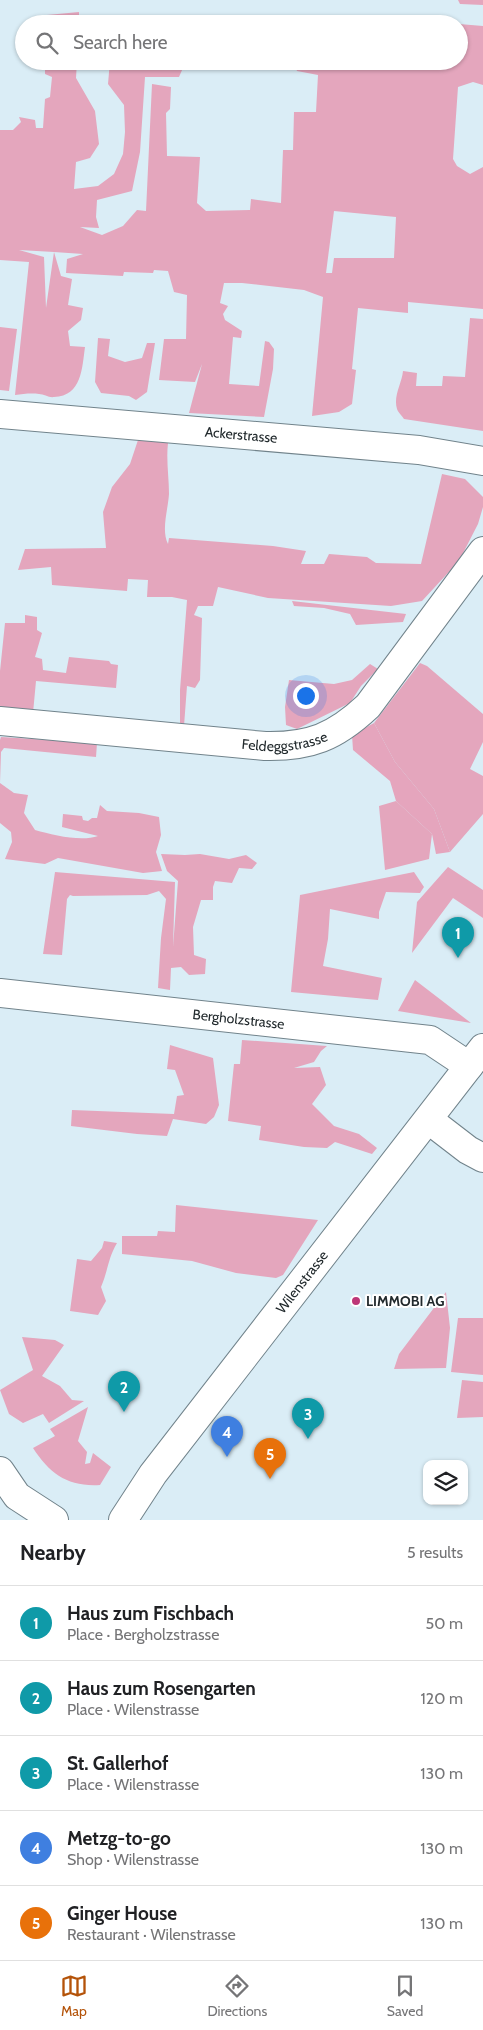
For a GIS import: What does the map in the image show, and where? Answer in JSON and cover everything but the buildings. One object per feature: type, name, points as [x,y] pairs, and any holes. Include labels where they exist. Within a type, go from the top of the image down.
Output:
[{"type":"street","name":"Ackerstrasse","points":[[0,414],[419,450],[483,461]]},
{"type":"street","name":"Feldeggstrasse","points":[[0,721],[265,746],[286,746],[318,740],[341,728],[368,706],[483,551]]},
{"type":"street","name":"Bergholzstrasse","points":[[0,993],[430,1040],[476,1057]]},
{"type":"street","name":"Wilenstrasse","points":[[123,1520],[153,1474],[476,1057]]},
{"type":"street","points":[[429,1120],[468,1150],[483,1158]]},
{"type":"street","points":[[0,1471],[17,1496],[54,1520]]},
{"type":"shaded area","points":[[458,0],[483,0],[483,5],[460,4]]},
{"type":"shaded area","points":[[79,12],[79,15],[47,15]]},
{"type":"shaded area","points":[[468,25],[483,26],[483,85],[473,82],[458,87],[453,159],[457,166],[470,174],[483,167],[483,309],[408,302],[408,313],[358,308],[352,369],[356,370],[352,404],[339,412],[312,416],[323,297],[304,290],[242,283],[224,283],[220,303],[228,306],[223,314],[225,320],[242,331],[241,338],[233,337],[229,384],[259,386],[265,341],[269,342],[274,349],[273,369],[264,417],[189,413],[202,364],[195,382],[159,380],[164,339],[186,339],[187,295],[174,292],[168,271],[154,270],[153,273],[124,272],[123,276],[66,273],[67,259],[83,254],[54,252],[61,276],[72,279],[68,305],[83,308],[81,320],[68,331],[70,346],[85,347],[81,372],[75,386],[70,392],[63,395],[52,397],[41,394],[15,395],[29,262],[0,260],[0,130],[13,130],[21,122],[19,117],[35,120],[36,128],[43,128],[45,99],[50,97],[52,77],[45,74],[45,70],[76,70],[76,78],[95,111],[99,144],[90,158],[76,162],[74,189],[98,186],[114,174],[123,154],[125,132],[124,105],[108,84],[109,70],[182,70],[179,77],[145,77],[140,152],[132,191],[97,200],[96,217],[99,228],[80,227],[102,235],[123,226],[137,210],[146,211],[152,84],[171,87],[170,109],[166,113],[167,156],[200,157],[197,203],[206,211],[250,210],[251,199],[281,203],[283,150],[293,150],[294,112],[316,112],[318,75],[297,71],[468,70]],"holes":[[[334,211],[396,217],[394,258],[334,258],[332,273],[326,273]],[[19,250],[54,252],[46,308],[44,257]]]},
{"type":"shaded area","points":[[470,318],[483,319],[483,431],[404,419],[396,404],[403,371],[417,373],[416,386],[442,386],[443,376],[465,377]]},
{"type":"shaded area","points":[[0,327],[17,329],[9,391],[0,390]]},
{"type":"shaded area","points":[[98,338],[110,339],[108,356],[125,362],[142,358],[147,343],[155,343],[147,392],[136,400],[129,396],[101,393],[95,382]]},
{"type":"shaded area","points":[[138,440],[168,443],[169,494],[165,533],[168,544],[169,538],[273,546],[306,551],[301,564],[324,564],[329,554],[367,557],[376,563],[421,564],[442,474],[465,479],[483,497],[483,507],[478,524],[459,561],[422,601],[391,606],[268,598],[218,587],[213,606],[198,606],[194,615],[202,618],[200,680],[195,688],[187,686],[184,726],[180,724],[180,690],[187,600],[172,597],[147,597],[148,580],[128,579],[127,591],[52,585],[51,567],[18,570],[25,549],[106,548],[103,512],[112,487],[130,464]]},
{"type":"shaded area","points":[[292,601],[406,614],[403,622],[356,625],[350,614],[324,608],[294,606]]},
{"type":"shaded area","points":[[25,615],[37,617],[37,630],[42,633],[35,657],[42,659],[43,670],[66,673],[69,657],[109,661],[111,664],[118,665],[116,688],[36,681],[33,713],[15,708],[0,708],[0,671],[5,623],[25,623]]},
{"type":"shaded area","points":[[420,663],[427,666],[483,714],[483,742],[470,769],[483,776],[483,814],[450,852],[434,809],[395,762],[374,723]]},
{"type":"shaded area","points":[[370,664],[378,669],[361,686],[350,703],[297,729],[286,725],[285,707],[289,680],[334,684],[352,680]]},
{"type":"shaded area","points":[[374,723],[395,762],[434,809],[450,852],[436,854],[432,834],[396,801],[390,781],[353,750],[352,735]]},
{"type":"shaded area","points":[[1,737],[97,743],[96,757],[4,748],[1,752],[0,783]]},
{"type":"shaded area","points":[[0,783],[14,793],[28,795],[24,813],[35,830],[58,836],[91,838],[98,836],[62,827],[63,814],[82,816],[83,820],[88,821],[92,818],[97,818],[100,805],[107,811],[139,813],[159,817],[161,835],[156,852],[162,871],[143,873],[58,858],[45,864],[5,859],[12,842],[11,832],[0,823]]},
{"type":"shaded area","points":[[396,801],[432,834],[429,859],[385,870],[379,806]]},
{"type":"shaded area","points":[[161,854],[200,854],[229,859],[246,855],[257,863],[252,869],[239,868],[232,883],[215,881],[213,900],[201,900],[193,927],[194,955],[206,959],[205,974],[189,975],[181,967],[171,968],[170,990],[158,988],[166,899],[159,891],[147,895],[70,895],[67,899],[62,955],[43,954],[55,872],[175,882],[173,947],[178,881],[167,871]]},
{"type":"shaded area","points":[[448,867],[483,890],[483,918],[453,898],[412,953],[417,902]]},
{"type":"shaded area","points":[[414,872],[424,887],[420,893],[386,892],[379,912],[379,919],[330,909],[328,939],[323,966],[382,978],[378,1000],[291,992],[300,895]]},
{"type":"shaded area","points":[[415,980],[471,1023],[398,1011]]},
{"type":"shaded area","points":[[242,1040],[327,1046],[321,1051],[314,1062],[294,1068],[320,1067],[326,1085],[312,1104],[334,1126],[359,1134],[377,1148],[372,1154],[335,1142],[327,1148],[304,1147],[259,1140],[261,1126],[228,1121],[234,1064],[240,1064]]},
{"type":"shaded area","points":[[170,1045],[213,1058],[219,1105],[214,1117],[206,1124],[173,1119],[167,1136],[71,1126],[72,1110],[174,1114],[177,1096],[184,1095],[175,1070],[167,1069]]},
{"type":"shaded area","points":[[176,1205],[318,1220],[283,1275],[276,1278],[236,1273],[192,1261],[122,1254],[122,1236],[157,1236],[158,1231],[175,1232]]},
{"type":"shaded area","points":[[104,1241],[117,1243],[101,1287],[106,1301],[98,1315],[70,1311],[77,1259],[91,1261],[102,1248]]},
{"type":"shaded area","points":[[446,1292],[450,1328],[446,1368],[394,1369],[399,1354]]},
{"type":"shaded area","points":[[458,1318],[483,1318],[483,1375],[451,1372]]},
{"type":"shaded area","points":[[22,1337],[55,1340],[64,1345],[42,1376],[60,1386],[72,1400],[84,1401],[49,1423],[43,1414],[23,1423],[9,1414],[0,1390],[33,1370]]},
{"type":"shaded area","points":[[462,1380],[483,1382],[483,1417],[457,1418]]},
{"type":"shaded area","points":[[88,1407],[78,1441],[87,1452],[85,1464],[90,1463],[93,1453],[111,1467],[100,1485],[78,1484],[61,1477],[46,1465],[33,1448],[55,1436],[50,1429]]},
{"type":"place","name":"Haus zum Fischbach","points":[[458,958]]},
{"type":"place","name":"LIMMOBI AG","points":[[356,1301]]},
{"type":"place","name":"Haus zum Rosengarten","points":[[124,1412]]},
{"type":"place","name":"St. Gallerhof","points":[[308,1439]]},
{"type":"place","name":"Metzg-to-go","points":[[227,1457]]},
{"type":"place","name":"Ginger House","points":[[270,1479]]}]
